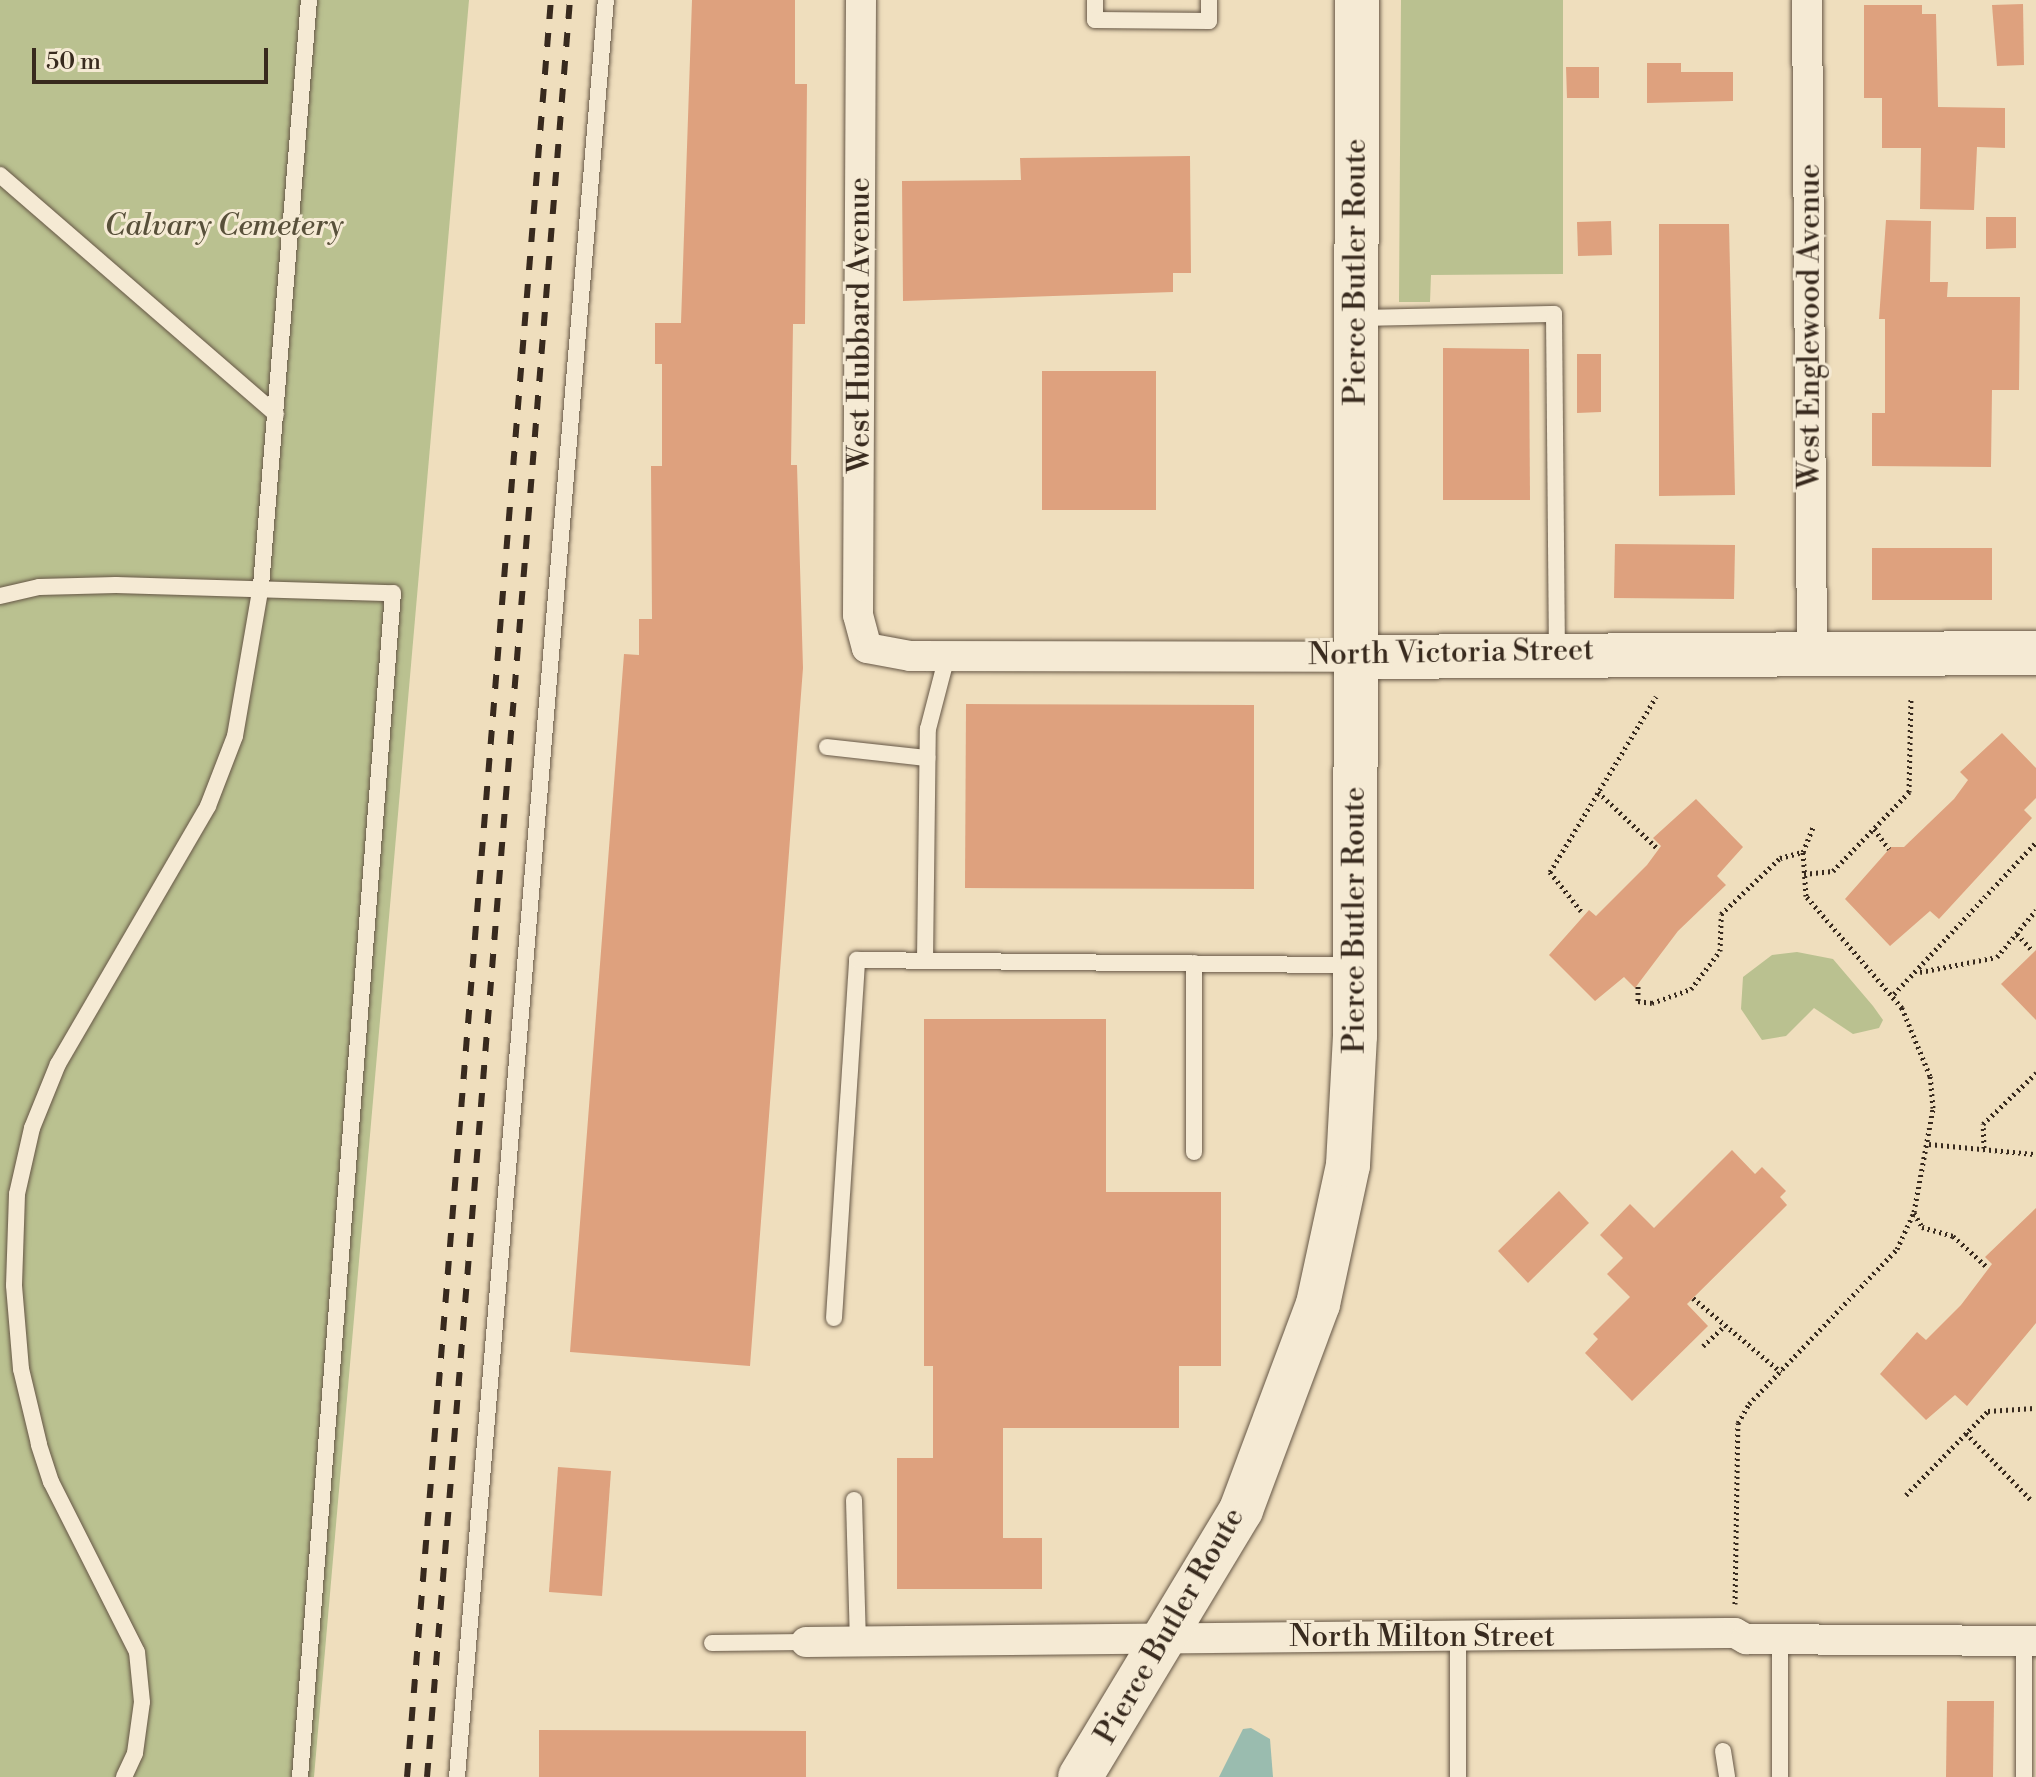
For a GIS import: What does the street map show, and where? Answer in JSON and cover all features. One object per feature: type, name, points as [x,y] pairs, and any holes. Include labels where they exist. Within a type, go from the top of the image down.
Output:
[{"type":"main road","name":"Pierce Butler Route","points":[[1080,1777],[1171,1635],[1241,1510],[1318,1304],[1348,1165],[1355,965],[1357,0]]},
{"type":"main road","name":"North Victoria Street","points":[[1356,657],[1557,651],[2036,653]]},
{"type":"street","name":"West Hubbard Avenue","points":[[861,0],[858,615],[867,648]]},
{"type":"street","name":"West Englewood Avenue","points":[[1807,0],[1812,652]]},
{"type":"street","name":"North Victoria Street","points":[[867,648],[947,656],[1356,657]]},
{"type":"street","name":"North Milton Street","points":[[806,1642],[1171,1635],[1458,1638],[1735,1633],[1780,1639],[2030,1641]]},
{"type":"lane","points":[[124,1777],[142,1702],[137,1652],[51,1482],[39,1444],[21,1369],[17,1194],[32,1128],[58,1064],[208,806],[235,736],[261,586],[309,0]]},
{"type":"lane","points":[[457,1777],[606,0]]},
{"type":"lane","points":[[1095,0],[1095,20],[1194,21],[1209,21],[1209,0]]},
{"type":"lane","points":[[0,175],[276,414]]},
{"type":"lane","points":[[1355,318],[1554,314],[1557,651]]},
{"type":"lane","points":[[0,596],[39,587],[261,586],[393,593],[300,1777]]},
{"type":"lane","points":[[925,961],[928,729],[947,656]]},
{"type":"lane","points":[[827,747],[927,758]]},
{"type":"lane","points":[[834,1318],[857,960],[1355,965]]},
{"type":"lane","points":[[1194,963],[1194,1152]]},
{"type":"lane","points":[[854,1500],[858,1640]]},
{"type":"lane","points":[[1458,1638],[1458,1777]]},
{"type":"lane","points":[[1780,1639],[1780,1777]]},
{"type":"lane","points":[[2024,1777],[2030,1641]]},
{"type":"lane","points":[[712,1643],[806,1642]]},
{"type":"lane","points":[[1723,1751],[1727,1777]]},
{"type":"path","points":[[1581,911],[1550,872],[1656,697]]},
{"type":"path","points":[[1804,874],[1833,871],[1909,792],[1911,697]]},
{"type":"path","points":[[1598,792],[1658,849]]},
{"type":"path","points":[[1735,1633],[1736,1433],[1743,1412],[1882,1270],[1914,1212],[1929,1144],[1930,1076],[1894,994],[1806,896],[1803,852],[1813,827]]},
{"type":"path","points":[[1874,829],[1889,849]]},
{"type":"path","points":[[1894,994],[1919,972],[2036,842]]},
{"type":"path","points":[[1638,986],[1638,1001],[1652,1003],[1691,989],[1720,951],[1721,914],[1780,858],[1803,852]]},
{"type":"path","points":[[1919,972],[1997,957],[2036,910]]},
{"type":"path","points":[[2017,934],[2032,950]]},
{"type":"path","points":[[1984,1148],[1983,1124],[2036,1073]]},
{"type":"path","points":[[1929,1144],[2035,1154]]},
{"type":"path","points":[[1914,1212],[1922,1227],[1953,1236],[1988,1268]]},
{"type":"path","points":[[1693,1298],[1722,1328],[1781,1372]]},
{"type":"path","points":[[1703,1346],[1722,1328]]},
{"type":"path","points":[[1906,1495],[1988,1411],[2036,1408]]},
{"type":"path","points":[[1966,1433],[2031,1500]]},
{"type":"green space","name":"Calvary Cemetery","points":[[0,0],[469,0],[314,1777],[0,1777]]},
{"type":"green space","points":[[1401,0],[1563,0],[1563,274],[1431,275],[1430,302],[1399,302]]},
{"type":"green space","points":[[1797,952],[1833,959],[1883,1020],[1879,1028],[1853,1034],[1814,1008],[1786,1036],[1762,1040],[1741,1009],[1743,977],[1772,955]]},
{"type":"shaded area","points":[[1251,1728],[1270,1739],[1273,1777],[1219,1777],[1243,1729]]},
{"type":"building","points":[[692,0],[795,0],[795,84],[807,84],[805,324],[793,324],[791,465],[797,465],[803,668],[750,1366],[570,1352],[624,654],[639,655],[639,619],[652,619],[651,466],[662,466],[662,364],[655,364],[655,323],[681,323]]},
{"type":"building","points":[[2023,4],[2024,65],[1997,66],[1992,5]]},
{"type":"building","points":[[1864,5],[1922,5],[1922,14],[1936,14],[1938,107],[2005,108],[2005,148],[1977,147],[1974,210],[1920,209],[1921,148],[1882,148],[1882,98],[1864,98]]},
{"type":"building","points":[[1647,63],[1681,63],[1681,72],[1733,72],[1733,101],[1647,103]]},
{"type":"building","points":[[1566,67],[1599,67],[1599,98],[1567,98]]},
{"type":"building","points":[[1190,156],[1191,273],[1173,273],[1173,292],[903,301],[902,181],[1021,180],[1020,158]]},
{"type":"building","points":[[1986,217],[2016,217],[2016,248],[1986,249]]},
{"type":"building","points":[[1886,220],[1931,221],[1930,282],[1948,282],[1947,297],[2020,297],[2019,390],[1992,390],[1991,467],[1872,466],[1872,413],[1885,413],[1885,319],[1879,319]]},
{"type":"building","points":[[1611,221],[1612,255],[1578,256],[1577,222]]},
{"type":"building","points":[[1659,224],[1729,224],[1735,495],[1659,496]]},
{"type":"building","points":[[1443,348],[1529,349],[1530,500],[1443,500]]},
{"type":"building","points":[[1577,354],[1601,354],[1601,412],[1577,413]]},
{"type":"building","points":[[1042,371],[1156,371],[1156,510],[1042,510]]},
{"type":"building","points":[[1615,544],[1735,545],[1734,599],[1614,598]]},
{"type":"building","points":[[1872,548],[1992,548],[1992,600],[1872,600]]},
{"type":"building","points":[[966,704],[1254,705],[1254,889],[965,888]]},
{"type":"building","points":[[2002,733],[2036,768],[2036,798],[2024,810],[2032,818],[1939,919],[1930,911],[1890,946],[1845,899],[1891,847],[1904,847],[1954,799],[1968,780],[1960,772]]},
{"type":"building","points":[[1696,799],[1743,847],[1717,876],[1726,885],[1678,931],[1635,988],[1624,977],[1595,1001],[1549,955],[1589,910],[1596,916],[1647,865],[1661,846],[1653,838]]},
{"type":"building","points":[[2036,950],[2036,1020],[2001,984]]},
{"type":"building","points":[[924,1019],[1106,1019],[1106,1192],[1221,1192],[1221,1366],[1179,1366],[1179,1428],[1003,1428],[1003,1538],[1042,1538],[1042,1589],[897,1589],[897,1458],[933,1458],[933,1366],[924,1366]]},
{"type":"building","points":[[1732,1150],[1755,1174],[1762,1167],[1786,1191],[1780,1197],[1787,1205],[1687,1304],[1708,1326],[1632,1401],[1585,1353],[1598,1339],[1593,1334],[1630,1297],[1607,1274],[1623,1258],[1600,1235],[1630,1204],[1654,1228]]},
{"type":"building","points":[[1559,1191],[1589,1223],[1528,1283],[1498,1251]]},
{"type":"building","points":[[2036,1208],[2036,1323],[1967,1406],[1955,1395],[1926,1420],[1880,1374],[1917,1332],[1926,1340],[1961,1305],[1992,1264],[1985,1257]]},
{"type":"building","points":[[558,1467],[611,1471],[602,1596],[549,1592]]},
{"type":"building","points":[[1947,1701],[1994,1701],[1993,1777],[1946,1777]]},
{"type":"building","points":[[539,1730],[806,1731],[806,1777],[539,1777]]},
{"type":"railway","points":[[407,1777],[551,0]]},
{"type":"railway","points":[[427,1777],[570,0]]}]
